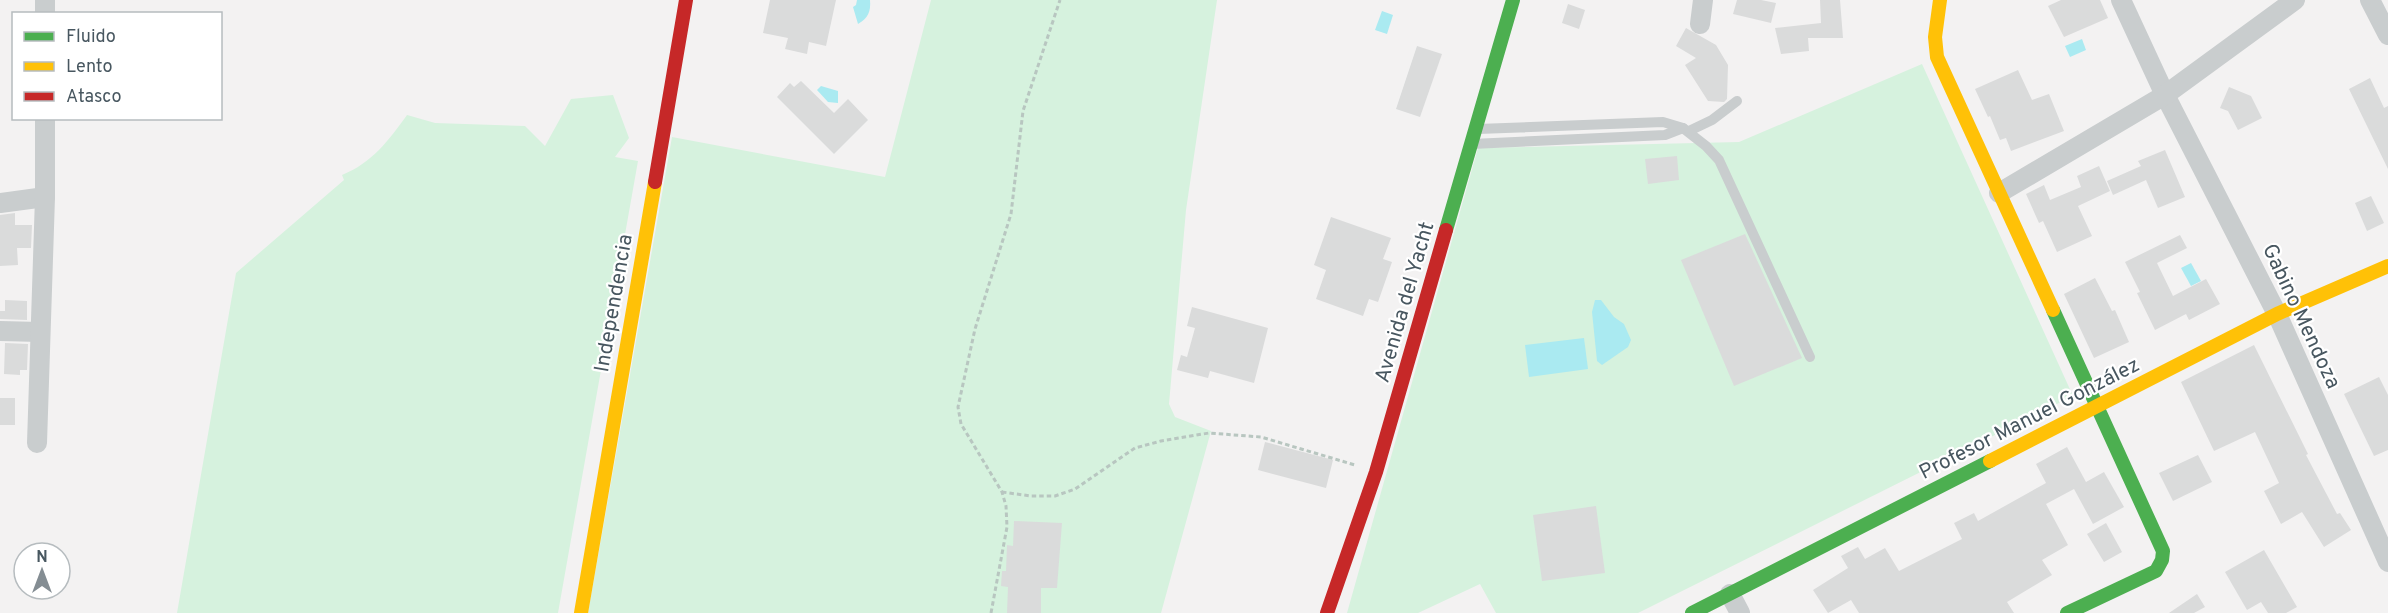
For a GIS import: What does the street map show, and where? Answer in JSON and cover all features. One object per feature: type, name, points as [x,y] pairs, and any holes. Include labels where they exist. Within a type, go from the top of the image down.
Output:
[{"type":"street","name":"Independencia","points":[[581,613],[686,0]]},
{"type":"street","name":"Avenida del Yacht","points":[[1327,613],[1376,472],[1513,0]]},
{"type":"street","points":[[1700,24],[1703,0]]},
{"type":"street","points":[[1940,0],[1935,37],[1937,57],[2163,551],[2162,560],[2156,571],[2067,613]]},
{"type":"street","name":"Gabino Mendoza","points":[[2121,0],[2165,95],[2277,314],[2388,562]]},
{"type":"street","points":[[1999,193],[2165,95],[2295,0]]},
{"type":"street","points":[[2370,0],[2388,35]]},
{"type":"street","points":[[37,443],[45,197],[45,120]]},
{"type":"street","points":[[0,202],[45,197]]},
{"type":"street","name":"Profesor Manuel González","points":[[1692,613],[2277,314],[2388,266]]},
{"type":"street","points":[[0,331],[40,332]]},
{"type":"street","points":[[1730,594],[1740,613]]},
{"type":"lane","points":[[1472,144],[1665,135],[1712,120],[1737,101]]},
{"type":"lane","points":[[1476,129],[1663,123],[1686,130],[1719,160],[1810,357]]},
{"type":"lane","points":[[1593,138],[1594,125]]},
{"type":"path","points":[[991,613],[1007,527],[1006,506],[1002,492],[961,424],[958,407],[975,329],[1011,214],[1023,111],[1060,0]]},
{"type":"path","points":[[1002,492],[1031,496],[1055,496],[1075,489],[1135,448],[1209,433],[1261,437],[1376,472]]},
{"type":"green space","points":[[931,0],[1217,0],[1186,210],[1169,404],[1175,417],[1211,431],[1161,613],[588,613],[672,137],[885,177]]},
{"type":"green space","points":[[1922,64],[2073,396],[1638,613],[1496,613],[1480,584],[1418,613],[1347,613],[1478,148],[1739,142]]},
{"type":"green space","points":[[613,95],[629,138],[615,157],[638,161],[558,613],[177,613],[236,273],[344,180],[342,175],[371,157],[407,115],[435,123],[525,126],[545,146],[571,99]]},
{"type":"water","points":[[857,0],[870,0],[868,14],[858,24],[853,7]]},
{"type":"water","points":[[1382,11],[1393,15],[1387,34],[1375,30]]},
{"type":"water","points":[[2082,39],[2086,50],[2070,57],[2065,46]]},
{"type":"water","points":[[821,86],[838,91],[838,103],[828,102],[817,90]]},
{"type":"water","points":[[2191,263],[2201,281],[2191,286],[2181,268]]},
{"type":"water","points":[[1595,300],[1601,300],[1614,317],[1624,324],[1631,340],[1628,347],[1602,365],[1597,361],[1592,312]]},
{"type":"water","points":[[1584,338],[1588,369],[1529,377],[1525,345]]},
{"type":"building","points":[[770,0],[836,0],[826,46],[809,42],[807,54],[785,49],[788,38],[763,33]]},
{"type":"building","points":[[1737,0],[1761,0],[1776,3],[1771,23],[1733,14]]},
{"type":"building","points":[[1820,0],[1840,0],[1843,38],[1808,38],[1809,51],[1781,54],[1775,28],[1821,23]]},
{"type":"building","points":[[2061,0],[2100,0],[2108,18],[2064,37],[2048,6]]},
{"type":"building","points":[[1568,4],[1585,10],[1579,29],[1562,23]]},
{"type":"building","points":[[1686,28],[1716,45],[1728,65],[1727,99],[1724,102],[1708,101],[1685,65],[1696,58],[1676,46]]},
{"type":"building","points":[[1417,46],[1442,54],[1420,117],[1396,109]]},
{"type":"building","points":[[2018,70],[2032,100],[2049,94],[2064,131],[2011,151],[2006,138],[2000,140],[1975,89]]},
{"type":"building","points":[[2370,78],[2384,108],[2388,106],[2388,169],[2349,89]]},
{"type":"building","points":[[801,81],[834,113],[848,99],[868,120],[834,154],[777,97],[790,83],[794,87]]},
{"type":"building","points":[[2229,87],[2251,96],[2262,118],[2238,130],[2228,111],[2220,108]]},
{"type":"building","points":[[2165,150],[2185,197],[2158,208],[2146,180],[2113,195],[2107,181],[2141,166],[2138,161]]},
{"type":"building","points":[[1677,156],[1679,180],[1648,184],[1645,159]]},
{"type":"building","points":[[2099,166],[2110,191],[2078,206],[2092,236],[2057,252],[2043,221],[2039,223],[2026,194],[2044,185],[2050,200],[2081,187],[2077,176]]},
{"type":"building","points":[[2371,196],[2384,223],[2367,231],[2355,203]]},
{"type":"building","points":[[15,213],[15,225],[32,225],[31,248],[17,248],[18,265],[0,266],[0,215]]},
{"type":"building","points":[[1331,217],[1391,238],[1383,259],[1392,262],[1378,302],[1369,299],[1363,316],[1316,299],[1326,270],[1314,265]]},
{"type":"building","points":[[1745,234],[1802,358],[1734,386],[1681,260]]},
{"type":"building","points":[[2180,235],[2187,248],[2157,263],[2173,296],[2206,279],[2220,304],[2189,320],[2186,314],[2155,330],[2125,262]]},
{"type":"building","points":[[2095,278],[2112,311],[2115,310],[2129,342],[2094,358],[2064,294]]},
{"type":"building","points":[[5,300],[27,301],[27,320],[0,319],[0,311],[5,311]]},
{"type":"building","points":[[1192,307],[1268,328],[1254,383],[1210,371],[1208,378],[1177,370],[1181,355],[1187,357],[1195,328],[1187,326]]},
{"type":"building","points":[[5,343],[28,344],[27,370],[20,370],[20,375],[4,374]]},
{"type":"building","points":[[2254,345],[2308,454],[2306,455],[2337,514],[2340,513],[2351,530],[2324,547],[2302,512],[2281,524],[2264,491],[2279,483],[2255,432],[2214,451],[2181,382]]},
{"type":"building","points":[[2379,377],[2388,395],[2388,450],[2374,456],[2344,394]]},
{"type":"building","points":[[0,398],[15,398],[15,425],[0,425]]},
{"type":"building","points":[[1265,442],[1333,460],[1326,488],[1258,470]]},
{"type":"building","points":[[2067,447],[2086,482],[2104,472],[2124,507],[2093,524],[2074,489],[2046,504],[2068,545],[2042,560],[2052,575],[2007,602],[2014,613],[1859,613],[1851,600],[1828,613],[1813,590],[1848,568],[1841,556],[1858,547],[1865,559],[1885,548],[1899,571],[1962,539],[1954,523],[1974,513],[1978,521],[2046,483],[2036,464]]},
{"type":"building","points":[[2198,455],[2212,482],[2173,501],[2159,473]]},
{"type":"building","points":[[1596,506],[1605,573],[1542,581],[1533,515]]},
{"type":"building","points":[[1014,521],[1062,523],[1057,588],[1041,588],[1041,613],[1007,613],[1008,587],[1001,586],[1002,571],[1006,571],[1007,545],[1013,546]]},
{"type":"building","points":[[2106,523],[2122,552],[2104,562],[2087,534]]},
{"type":"building","points":[[2264,550],[2297,607],[2286,613],[2268,613],[2261,602],[2247,610],[2225,572]]},
{"type":"building","points":[[2197,594],[2205,607],[2194,613],[2169,613]]},
{"type":"traffic: fast","points":[[1446,230],[1513,0]]},
{"type":"traffic: fast","points":[[2053,310],[2163,551],[2162,560],[2156,571],[2067,613]]},
{"type":"traffic: fast","points":[[1692,613],[1990,461]]},
{"type":"traffic: slow","points":[[1940,0],[1935,37],[1937,57],[2053,310]]},
{"type":"traffic: slow","points":[[581,613],[655,182]]},
{"type":"traffic: slow","points":[[1990,461],[2277,314],[2388,266]]},
{"type":"traffic: jam","points":[[655,182],[686,0]]},
{"type":"traffic: jam","points":[[1327,613],[1376,472],[1446,230]]}]
